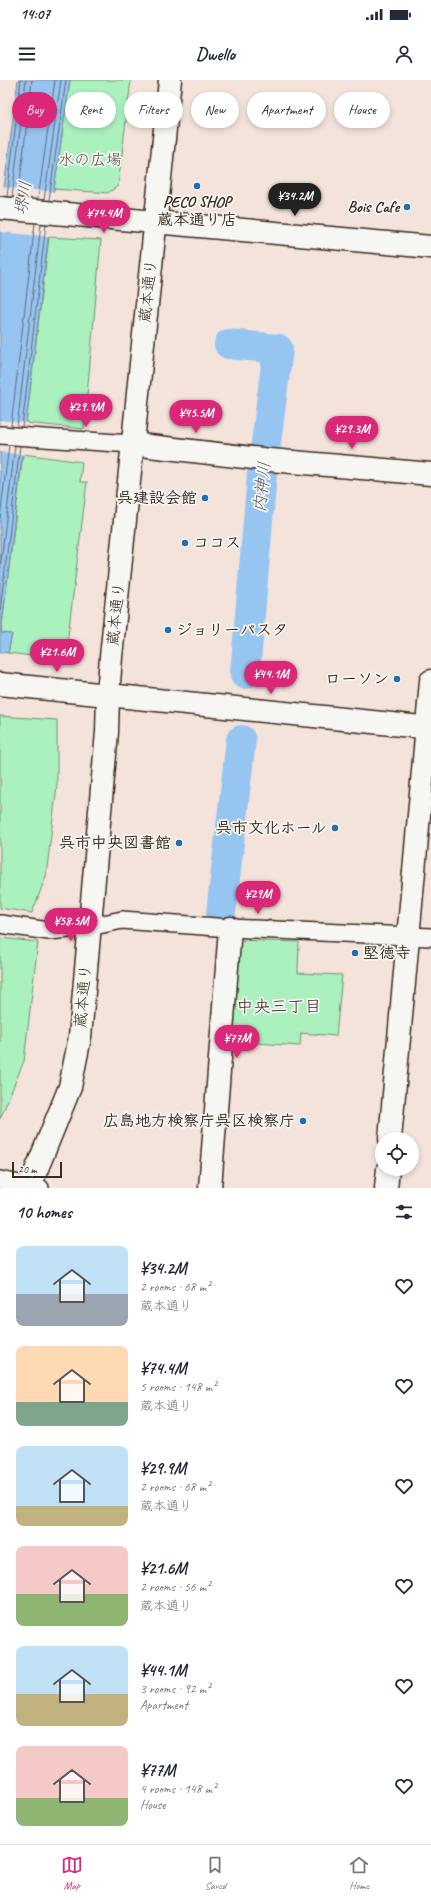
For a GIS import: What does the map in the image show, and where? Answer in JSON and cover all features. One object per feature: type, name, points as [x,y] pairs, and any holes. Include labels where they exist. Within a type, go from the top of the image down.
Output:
[{"type":"street","name":"蔵本通り","points":[[33,1187],[70,1087],[80,1037],[107,732],[108,695],[132,444],[170,80]]},
{"type":"street","points":[[0,208],[431,247]]},
{"type":"street","points":[[0,435],[39,439],[132,444],[264,459],[431,474]]},
{"type":"street","points":[[391,1132],[407,937],[429,728],[431,681]]},
{"type":"street","points":[[2,685],[429,728]]},
{"type":"street","points":[[0,924],[49,931],[89,927],[122,920],[230,928],[431,937]]},
{"type":"street","points":[[210,1188],[230,928]]},
{"type":"street","points":[[386,1188],[387,1176]]},
{"type":"street","points":[[0,1180],[33,1187]]},
{"type":"green space","name":"水の広場","points":[[70,80],[131,80],[130,92],[124,92],[125,128],[118,186],[108,193],[54,189],[65,114],[65,128],[116,128],[116,92],[68,92]]},
{"type":"green space","points":[[49,237],[101,240],[84,429],[26,423]]},
{"type":"green space","points":[[23,454],[82,462],[80,482],[87,482],[65,660],[8,653],[12,634],[1,633]]},
{"type":"green space","points":[[0,716],[57,720],[57,785],[46,876],[32,913],[0,908]]},
{"type":"green space","points":[[0,938],[38,942],[24,1061],[0,1119]]},
{"type":"green space","points":[[234,940],[299,942],[298,973],[342,975],[336,1036],[301,1033],[300,1046],[227,1041]]},
{"type":"water","name":"堺川","points":[[18,80],[70,80],[68,92],[65,92],[65,114],[54,189],[1,633],[12,634],[8,653],[0,652],[0,219],[12,126],[12,128],[57,128],[57,92],[16,92]]},
{"type":"pier","points":[[2,187],[56,192],[51,237],[0,232],[0,203]]},
{"type":"pier","points":[[0,420],[28,423],[25,455],[0,452]]},
{"type":"waterway","name":"内神川","points":[[229,344],[278,349],[262,474],[245,674]]},
{"type":"waterway","name":"内神川","points":[[221,913],[241,740]]},
{"type":"place","name":"PECO SHOP 蔵本通り店","points":[[197,186]]},
{"type":"place","name":"Bois Cafe","points":[[407,207]]},
{"type":"place","name":"呉建設会館","points":[[205,498]]},
{"type":"place","name":"ココス","points":[[185,543]]},
{"type":"place","name":"ジョリーパスタ","points":[[168,630]]},
{"type":"place","name":"ローソン","points":[[397,679]]},
{"type":"place","name":"呉市文化ホール","points":[[335,828]]},
{"type":"place","name":"呉市中央図書館","points":[[179,843]]},
{"type":"place","name":"堅徳寺","points":[[355,953]]},
{"type":"place","name":"広島地方検察庁呉区検察庁","points":[[303,1121]]},
{"type":"district","name":"中央三丁目","points":[[279,1006]]}]
